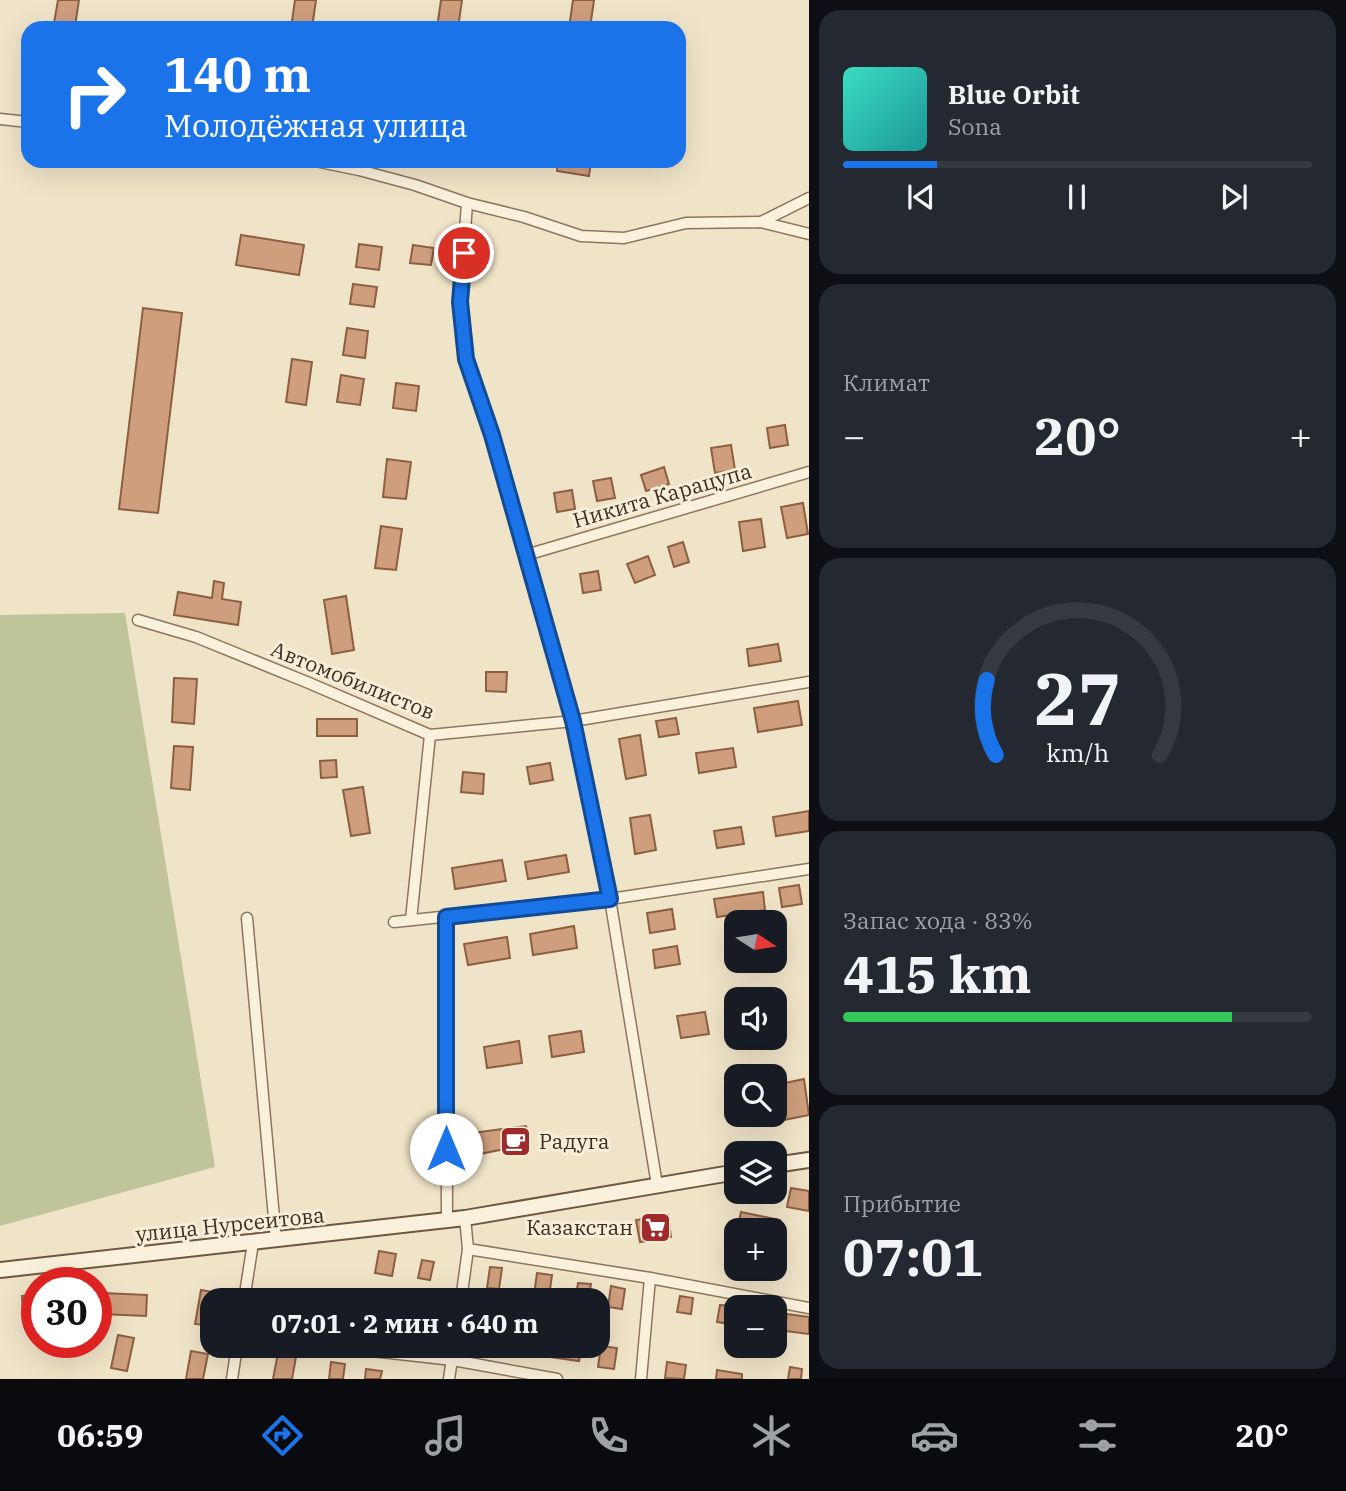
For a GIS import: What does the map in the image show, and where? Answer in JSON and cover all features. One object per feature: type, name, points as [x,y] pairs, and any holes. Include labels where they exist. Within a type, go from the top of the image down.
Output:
[{"type":"main road","points":[[787,1163],[809,1160]]},
{"type":"main road","name":"улица Нурсеитова","points":[[0,1270],[465,1218],[724,1174]]},
{"type":"street","points":[[0,119],[21,121]]},
{"type":"street","points":[[346,168],[390,178],[581,236],[625,238],[686,223],[761,222],[809,234]]},
{"type":"street","points":[[761,222],[809,198]]},
{"type":"street","points":[[467,203],[460,302],[466,359],[492,435],[573,721],[610,899],[657,1185]]},
{"type":"street","name":"Никита Карацупа","points":[[526,555],[809,472]]},
{"type":"street","name":"Автомобилистов","points":[[138,620],[196,637],[309,682],[430,735],[573,721],[809,682]]},
{"type":"street","points":[[411,920],[430,735]]},
{"type":"street","points":[[394,922],[610,899],[809,869]]},
{"type":"street","points":[[446,917],[447,1220]]},
{"type":"street","points":[[247,918],[276,1240]]},
{"type":"street","points":[[463,1288],[468,1249],[465,1218]]},
{"type":"street","points":[[246,1288],[253,1243]]},
{"type":"street","points":[[468,1249],[650,1278],[809,1308]]},
{"type":"street","points":[[641,1379],[650,1278]]},
{"type":"street","points":[[232,1379],[235,1358]]},
{"type":"street","points":[[435,1358],[556,1379]]},
{"type":"street","points":[[449,1379],[453,1360]]},
{"type":"green space","points":[[125,613],[215,1167],[0,1226],[0,615]]},
{"type":"building","points":[[58,0],[79,0],[76,21],[54,21]]},
{"type":"building","points":[[295,0],[316,0],[313,21],[292,21]]},
{"type":"building","points":[[441,0],[462,0],[459,21],[438,21]]},
{"type":"building","points":[[573,0],[594,0],[591,21],[570,21]]},
{"type":"building","points":[[557,168],[590,168],[589,176],[557,171]]},
{"type":"building","points":[[241,235],[304,245],[299,275],[236,265]]},
{"type":"building","points":[[359,244],[382,247],[379,270],[356,267]]},
{"type":"building","points":[[413,245],[434,248],[431,265],[410,263]]},
{"type":"building","points":[[353,284],[377,287],[374,307],[350,304]]},
{"type":"building","points":[[143,308],[182,313],[158,513],[119,509]]},
{"type":"building","points":[[347,328],[368,331],[365,358],[343,355]]},
{"type":"building","points":[[292,359],[312,362],[306,405],[286,402]]},
{"type":"building","points":[[341,375],[364,379],[360,405],[337,402]]},
{"type":"building","points":[[396,383],[419,386],[416,411],[393,408]]},
{"type":"building","points":[[785,425],[788,445],[770,448],[767,428]]},
{"type":"building","points":[[731,445],[735,470],[715,473],[711,448]]},
{"type":"building","points":[[387,459],[411,462],[406,499],[383,497]]},
{"type":"building","points":[[664,467],[669,484],[646,491],[641,475]]},
{"type":"building","points":[[611,478],[615,498],[597,501],[593,481]]},
{"type":"building","points":[[572,490],[575,509],[557,512],[554,493]]},
{"type":"building","points":[[803,503],[808,534],[787,538],[781,507]]},
{"type":"building","points":[[761,519],[765,547],[743,551],[739,522]]},
{"type":"building","points":[[381,526],[402,529],[396,570],[375,568]]},
{"type":"building","points":[[683,542],[689,562],[674,567],[668,547]]},
{"type":"building","points":[[648,556],[655,575],[635,583],[627,564]]},
{"type":"building","points":[[598,571],[601,590],[583,593],[580,574]]},
{"type":"building","points":[[214,581],[224,583],[222,599],[241,602],[238,625],[174,615],[178,592],[212,598]]},
{"type":"building","points":[[346,596],[354,650],[332,654],[324,600]]},
{"type":"building","points":[[778,644],[781,661],[749,666],[747,649]]},
{"type":"building","points":[[486,672],[507,672],[506,692],[486,691]]},
{"type":"building","points":[[174,678],[197,679],[194,724],[172,722]]},
{"type":"building","points":[[798,701],[802,725],[758,732],[754,708]]},
{"type":"building","points":[[676,718],[679,734],[659,737],[656,721]]},
{"type":"building","points":[[317,719],[357,719],[357,736],[317,736]]},
{"type":"building","points":[[640,735],[646,775],[626,779],[619,739]]},
{"type":"building","points":[[174,746],[193,747],[190,790],[171,788]]},
{"type":"building","points":[[733,748],[736,767],[699,773],[696,753]]},
{"type":"building","points":[[336,760],[337,777],[321,778],[320,761]]},
{"type":"building","points":[[550,763],[553,780],[530,784],[527,767]]},
{"type":"building","points":[[463,772],[484,774],[483,794],[461,792]]},
{"type":"building","points":[[363,787],[370,833],[351,836],[343,790]]},
{"type":"building","points":[[809,811],[809,831],[776,836],[773,817]]},
{"type":"building","points":[[650,815],[656,850],[635,854],[630,818]]},
{"type":"building","points":[[741,827],[744,844],[717,848],[714,831]]},
{"type":"building","points":[[566,855],[569,872],[528,879],[525,862]]},
{"type":"building","points":[[502,860],[506,881],[455,889],[452,868]]},
{"type":"building","points":[[799,885],[802,904],[782,907],[779,888]]},
{"type":"building","points":[[763,892],[765,910],[724,910],[724,916],[717,917],[714,899]]},
{"type":"building","points":[[672,909],[675,929],[650,933],[647,913]]},
{"type":"building","points":[[574,926],[577,948],[533,955],[530,934]]},
{"type":"building","points":[[507,937],[510,958],[468,965],[464,944]]},
{"type":"building","points":[[677,946],[680,964],[655,968],[653,950]]},
{"type":"building","points":[[705,1012],[709,1034],[681,1038],[677,1016]]},
{"type":"building","points":[[581,1031],[584,1052],[552,1057],[549,1036]]},
{"type":"building","points":[[519,1041],[522,1063],[487,1068],[484,1047]]},
{"type":"building","points":[[804,1079],[809,1115],[787,1119],[787,1083]]},
{"type":"building","points":[[526,1126],[529,1144],[475,1155],[472,1133]]},
{"type":"building","points":[[791,1188],[809,1191],[809,1211],[787,1207]]},
{"type":"building","points":[[741,1212],[770,1218],[740,1218]]},
{"type":"building","points":[[668,1215],[671,1237],[640,1242],[636,1220]]},
{"type":"building","points":[[379,1251],[396,1254],[392,1276],[375,1273]]},
{"type":"building","points":[[422,1260],[434,1262],[430,1280],[418,1278]]},
{"type":"building","points":[[490,1267],[502,1268],[499,1288],[487,1288]]},
{"type":"building","points":[[537,1273],[552,1275],[550,1288],[535,1288]]},
{"type":"building","points":[[578,1283],[591,1284],[590,1288],[577,1288]]},
{"type":"building","points":[[611,1286],[625,1289],[622,1309],[610,1307]]},
{"type":"building","points":[[112,1293],[147,1295],[146,1316],[112,1314]]},
{"type":"building","points":[[200,1296],[200,1325],[195,1324]]},
{"type":"building","points":[[680,1296],[693,1298],[691,1314],[677,1312]]},
{"type":"building","points":[[720,1305],[724,1305],[724,1323],[717,1322]]},
{"type":"building","points":[[787,1314],[809,1317],[809,1334],[787,1331]]},
{"type":"building","points":[[118,1335],[134,1338],[127,1371],[111,1368]]},
{"type":"building","points":[[610,1347],[617,1348],[614,1369],[598,1367],[599,1358],[610,1358]]},
{"type":"building","points":[[191,1351],[200,1353],[200,1358],[207,1358],[203,1379],[186,1379]]},
{"type":"building","points":[[277,1358],[296,1358],[292,1379],[273,1379]]},
{"type":"building","points":[[557,1358],[579,1358],[579,1361]]},
{"type":"building","points":[[331,1362],[345,1364],[343,1379],[329,1379]]},
{"type":"building","points":[[667,1362],[686,1365],[684,1379],[665,1378]]},
{"type":"building","points":[[790,1367],[802,1369],[801,1379],[788,1379]]},
{"type":"building","points":[[366,1369],[382,1371],[380,1379],[365,1379]]},
{"type":"building","points":[[717,1370],[742,1374],[742,1379],[716,1379]]},
{"type":"place","name":"Радуга","points":[[516,1141]]},
{"type":"place","name":"Казакстан","points":[[656,1227]]},
{"type":"route","points":[[446,1149],[446,917],[610,899],[573,721],[492,435],[466,359],[460,302],[464,253]]}]
